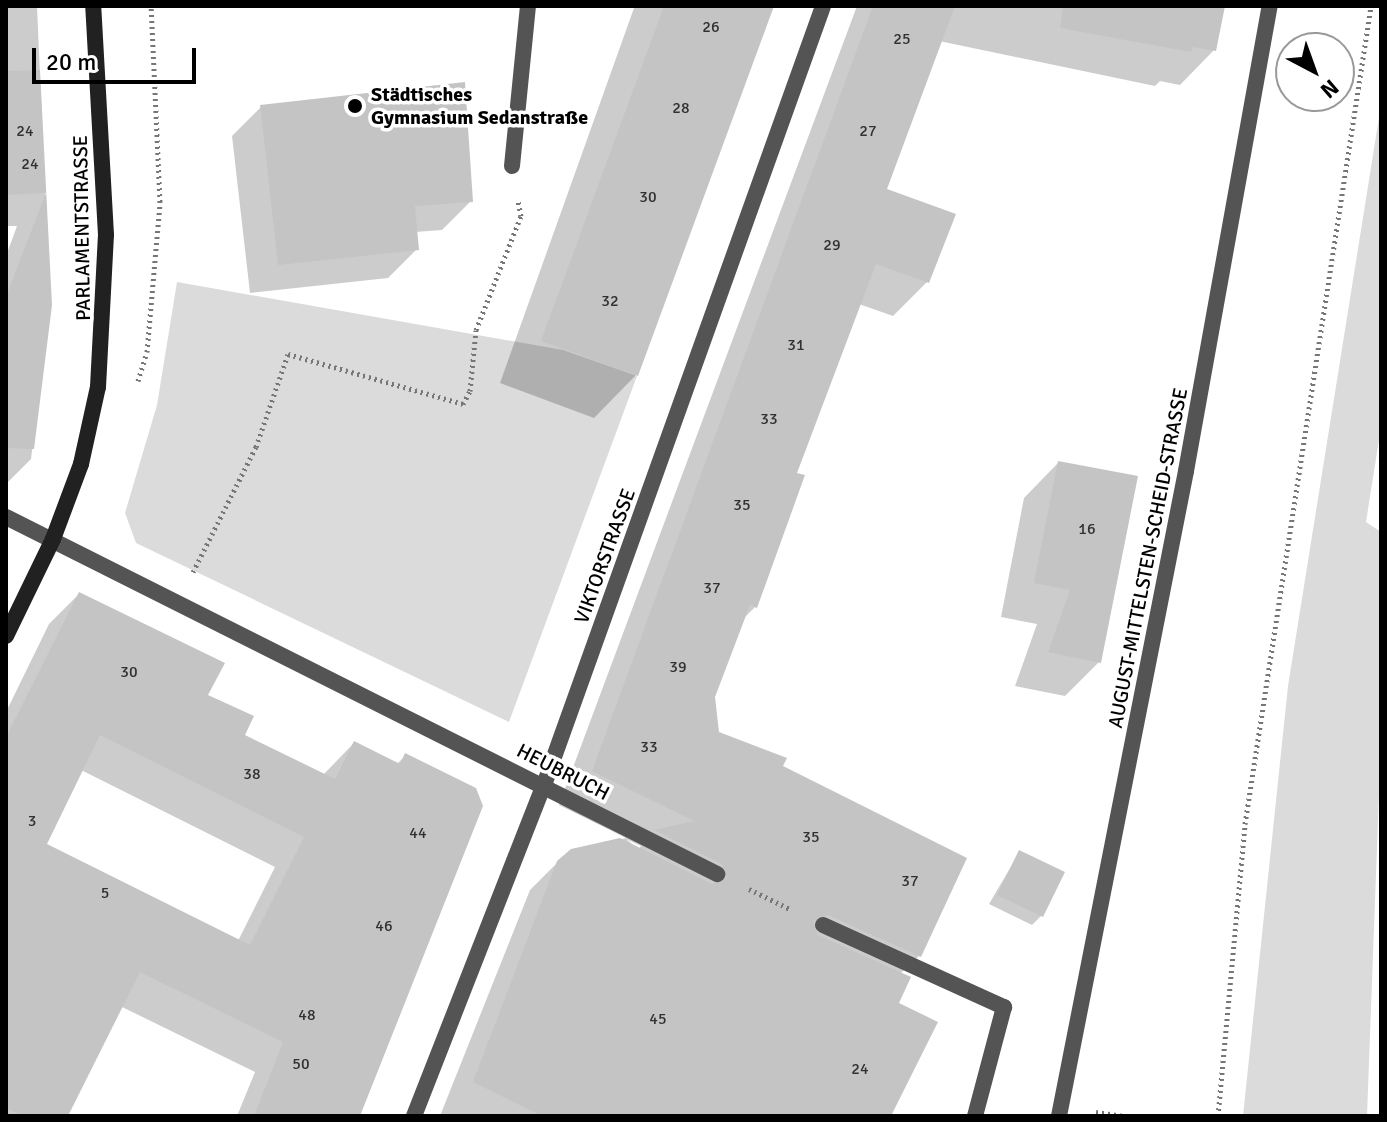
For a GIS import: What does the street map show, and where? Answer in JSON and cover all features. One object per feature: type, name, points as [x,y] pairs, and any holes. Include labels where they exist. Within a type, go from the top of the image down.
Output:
[{"type":"main road","name":"PARLAMENTSTRASSE","points":[[6,636],[53,539],[81,464],[98,387],[106,235],[93,6]]},
{"type":"street","points":[[512,166],[528,6]]},
{"type":"street","name":"VIKTORSTRASSE","points":[[414,1116],[544,785],[823,6]]},
{"type":"street","name":"AUGUST-MITTELSTEN-SCHEID-STRASSE","points":[[1059,1116],[1186,471],[1270,6]]},
{"type":"street","name":"HEUBRUCH","points":[[6,517],[717,874]]},
{"type":"street","points":[[823,925],[1004,1007],[975,1116]]},
{"type":"path","points":[[1218,1116],[1245,824],[1371,6]]},
{"type":"path","points":[[179,602],[256,447],[288,354],[463,404],[470,391],[476,330],[521,216],[512,166]]},
{"type":"path","points":[[717,874],[823,925]]},
{"type":"shaded area","points":[[1381,105],[1381,427],[1366,522],[1381,532],[1381,740],[1367,1116],[1243,1116],[1288,686]]},
{"type":"shaded area","points":[[177,282],[563,350],[637,376],[509,722],[136,543],[125,513],[157,405]]},
{"type":"building","points":[[664,6],[774,6],[638,376],[541,341]]},
{"type":"building","points":[[873,6],[955,6],[887,189],[956,214],[929,283],[876,264],[797,473],[805,475],[757,608],[750,605],[715,697],[719,732],[787,758],[783,766],[967,858],[921,957],[828,915],[813,921],[818,935],[911,977],[899,1003],[938,1022],[891,1116],[542,1116],[473,1082],[557,861],[571,849],[620,838],[712,884],[727,878],[722,864],[654,830],[694,821],[592,771]]},
{"type":"building","points":[[1063,6],[1225,6],[1216,51],[1193,47],[1191,52],[1060,28]]},
{"type":"building","points":[[40,70],[52,305],[34,449],[6,448],[6,297],[46,193],[6,195],[6,71]]},
{"type":"building","points":[[465,82],[473,202],[415,206],[419,250],[278,265],[260,105]]},
{"type":"building","points":[[1058,461],[1138,476],[1101,663],[1048,652],[1070,590],[1034,583]]},
{"type":"building","points":[[79,592],[225,663],[208,695],[254,716],[245,735],[335,779],[354,741],[400,764],[405,753],[476,788],[483,806],[360,1116],[254,1116],[283,1042],[140,972],[68,1116],[23,1116],[6,1108],[6,737]],"holes":[[[100,735],[304,837],[250,945],[47,844]]]},
{"type":"building","points":[[1019,850],[1065,872],[1043,917],[997,895]]},
{"type":"place","name":"Städtisches Gymnasium Sedanstraße","points":[[355,106]]}]
